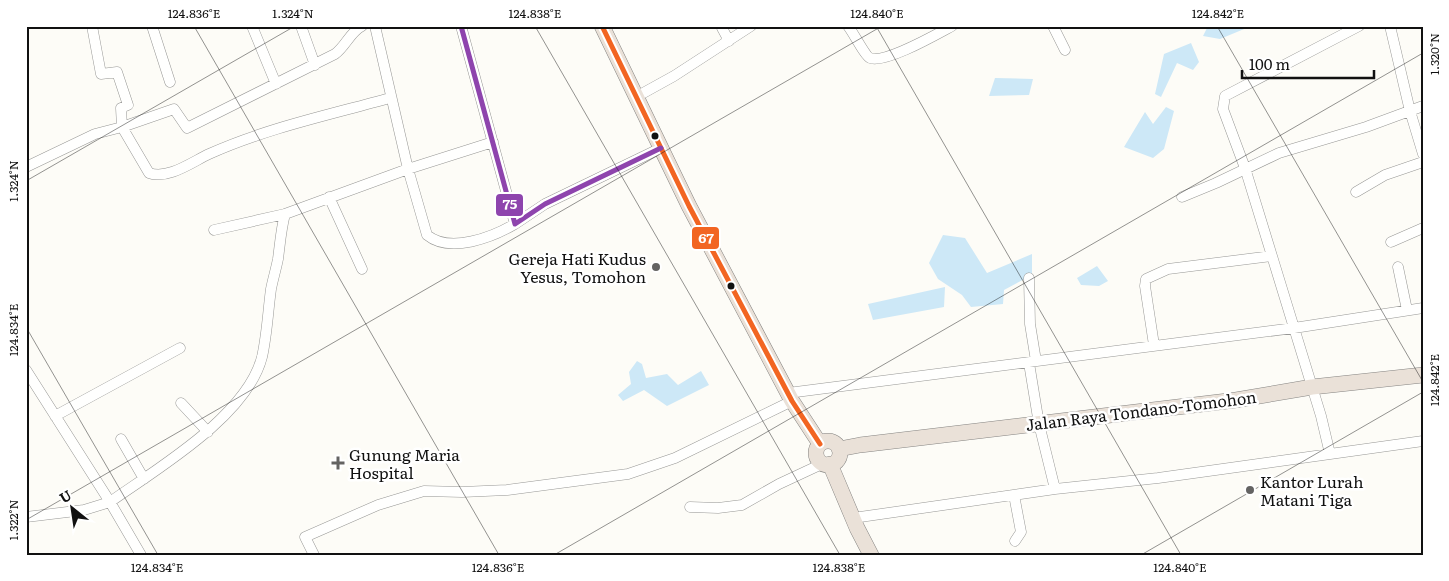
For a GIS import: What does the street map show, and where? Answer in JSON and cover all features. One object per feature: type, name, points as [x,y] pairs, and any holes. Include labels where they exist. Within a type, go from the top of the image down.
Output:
[{"type":"highway","points":[[602,26],[661,148],[790,397],[820,444]]},
{"type":"highway","name":"Jalan Raya Tondano-Tomohon","points":[[840,449],[860,445],[1236,400],[1312,387],[1423,375]]},
{"type":"highway","points":[[827,464],[838,459],[840,449],[836,443],[829,441],[820,444],[817,456],[827,464],[871,555]]},
{"type":"street","points":[[92,26],[101,74],[117,72],[128,105],[121,108],[122,128],[149,173],[164,174],[277,128],[390,98]]},
{"type":"street","points":[[152,26],[170,82]]},
{"type":"street","points":[[252,26],[276,84]]},
{"type":"street","points":[[301,26],[315,65]]},
{"type":"street","points":[[26,167],[95,134],[122,128],[174,109],[186,127],[190,128],[315,65],[343,47],[351,34],[362,26]]},
{"type":"street","points":[[374,26],[408,169],[425,230],[431,238],[439,241],[454,242],[478,241],[492,236],[561,196],[661,148]]},
{"type":"street","points":[[461,26],[515,224]]},
{"type":"street","points":[[636,96],[674,76],[751,26]]},
{"type":"street","points":[[848,26],[867,55],[875,59],[894,55],[952,26]]},
{"type":"street","points":[[1053,26],[1065,50]]},
{"type":"street","points":[[1330,454],[1321,416],[1245,168],[1223,109],[1225,96],[1359,26]]},
{"type":"street","points":[[1390,26],[1410,111],[1423,154]]},
{"type":"street","points":[[722,28],[729,41]]},
{"type":"street","points":[[1182,197],[1279,153],[1366,127],[1423,106]]},
{"type":"street","points":[[214,230],[286,214],[408,169],[493,142]]},
{"type":"street","points":[[1356,192],[1384,175],[1423,162]]},
{"type":"street","points":[[329,197],[362,269]]},
{"type":"street","points":[[26,517],[84,510],[110,502],[208,432],[233,408],[248,387],[262,358],[271,288],[282,224],[286,214]]},
{"type":"street","points":[[1391,242],[1423,228]]},
{"type":"street","points":[[1154,345],[1145,286],[1146,279],[1168,269],[1272,256]]},
{"type":"street","points":[[1398,267],[1407,310]]},
{"type":"street","points":[[1029,278],[1032,362],[1039,424],[1055,489]]},
{"type":"street","points":[[314,555],[305,536],[378,505],[408,495],[434,490],[462,492],[507,490],[628,474],[675,458],[790,397],[1154,345],[1294,328],[1423,308]]},
{"type":"street","points":[[55,416],[180,348]]},
{"type":"street","points":[[26,370],[110,502],[141,555]]},
{"type":"street","points":[[181,403],[208,432]]},
{"type":"street","points":[[121,439],[144,479]]},
{"type":"street","points":[[853,518],[1055,489],[1158,478],[1423,441]]},
{"type":"street","points":[[690,508],[718,508],[742,505],[779,484],[827,464]]},
{"type":"street","points":[[1014,495],[1021,532],[1015,541]]},
{"type":"water","points":[[1208,26],[1249,27],[1220,39],[1203,36]]},
{"type":"water","points":[[1191,43],[1199,62],[1193,70],[1177,63],[1161,97],[1155,94],[1164,54]]},
{"type":"water","points":[[995,78],[1033,79],[1029,95],[989,96]]},
{"type":"water","points":[[1166,107],[1174,111],[1164,149],[1153,158],[1124,147],[1145,112],[1153,124]]},
{"type":"water","points":[[943,235],[965,238],[987,273],[1032,254],[1032,275],[1004,290],[1003,304],[971,307],[962,295],[938,279],[929,263]]},
{"type":"water","points":[[1097,266],[1108,281],[1099,286],[1081,285],[1077,278]]},
{"type":"water","points":[[945,287],[944,307],[873,320],[868,304]]},
{"type":"water","points":[[637,361],[642,364],[646,378],[667,374],[678,385],[701,371],[709,385],[667,406],[644,390],[623,401],[618,395],[631,384],[629,372]]},
{"type":"transit line","name":"75","points":[[461,26],[515,224],[545,204],[661,148]]},
{"type":"transit line","name":"67","points":[[602,26],[689,206],[792,401],[820,444]]},
{"type":"place","name":"Gereja Hati Kudus Yesus, Tomohon","points":[[656,267]]},
{"type":"place","name":"Gunung Maria Hospital","points":[[338,463]]},
{"type":"place","name":"Kantor Lurah Matani Tiga","points":[[1250,490]]}]
